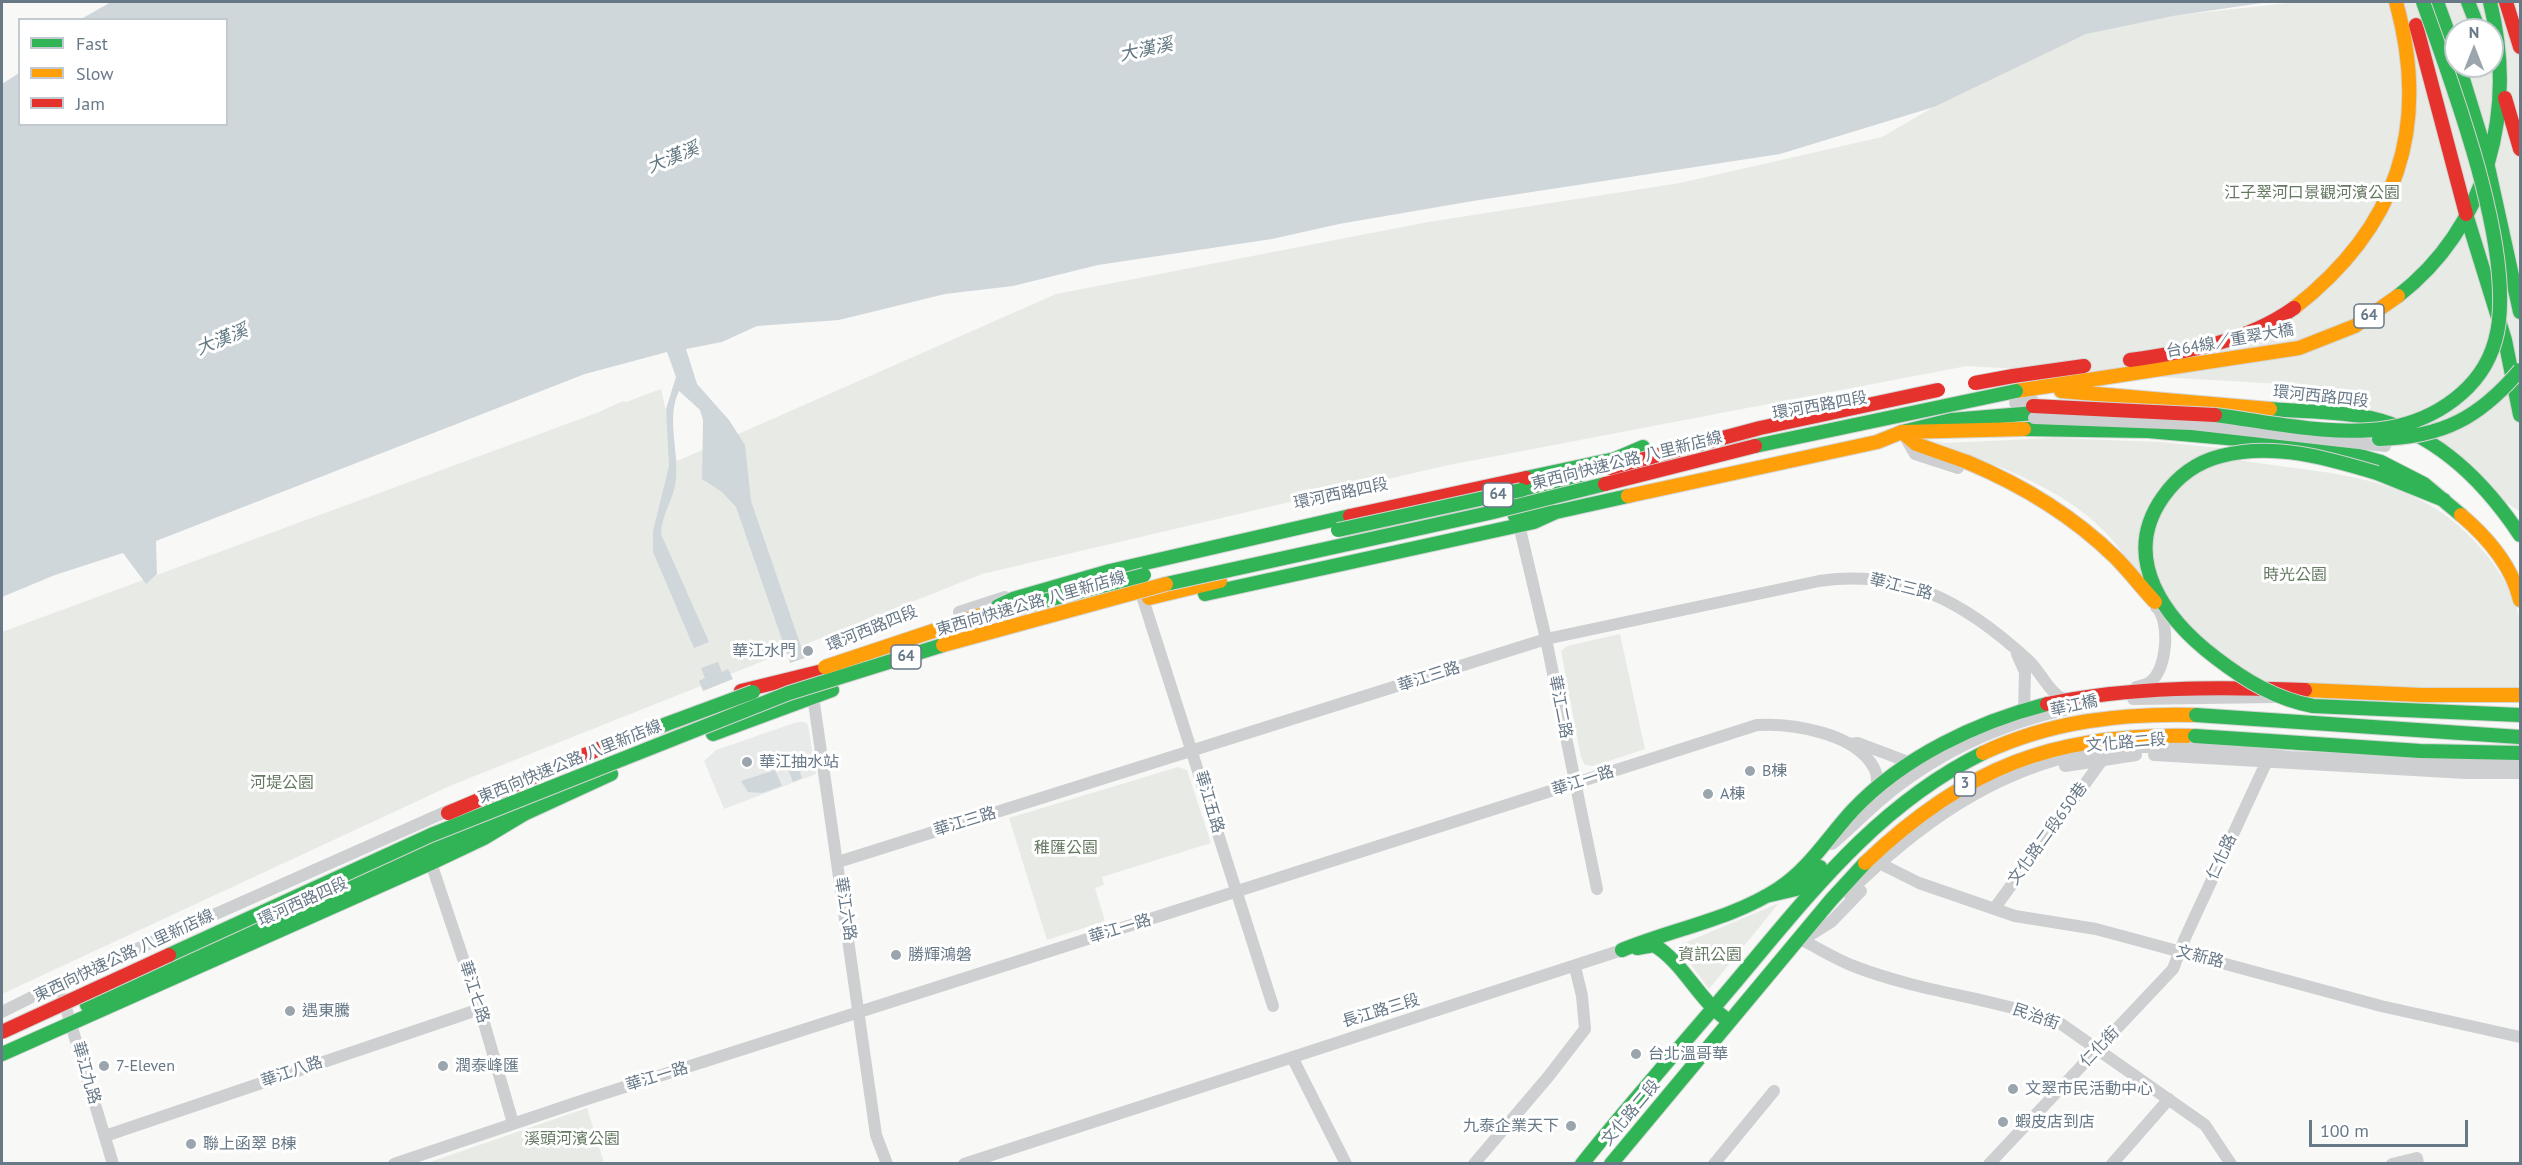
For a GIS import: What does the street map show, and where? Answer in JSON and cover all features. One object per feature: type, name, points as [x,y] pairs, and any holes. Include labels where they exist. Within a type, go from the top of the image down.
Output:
[{"type":"main road","name":"台64線／重翠大橋","points":[[2013,376],[2146,357],[2223,342],[2259,328],[2296,307],[2328,280],[2358,247],[2380,213],[2398,172],[2408,128],[2411,87],[2407,41],[2396,2]]},
{"type":"main road","points":[[2408,2],[2452,172],[2505,340],[2520,415]]},
{"type":"main road","points":[[2034,409],[2143,409],[2349,428],[2385,428],[2421,419],[2446,406],[2467,389],[2483,369],[2496,341],[2501,311],[2499,278],[2476,166],[2423,2]]},
{"type":"main road","points":[[2437,2],[2444,21]]},
{"type":"main road","points":[[2451,2],[2457,18]]},
{"type":"main road","points":[[2468,2],[2474,18]]},
{"type":"main road","name":"台64線／重翠大橋","points":[[2016,402],[2300,347],[2349,328],[2408,289],[2440,256],[2464,221],[2483,182],[2497,137],[2502,65],[2496,22],[2490,2]]},
{"type":"main road","points":[[2506,2],[2520,47]]},
{"type":"main road","points":[[2464,78],[2483,144],[2520,312]]},
{"type":"main road","points":[[2477,78],[2504,171]]},
{"type":"main road","points":[[2497,78],[2520,149]]},
{"type":"main road","points":[[1994,402],[2016,402],[2034,409],[2152,416],[2349,437],[2410,438],[2433,434],[2458,425],[2483,410],[2503,392],[2520,370]]},
{"type":"main road","name":"東西向快速公路 八里新店線","points":[[2,1017],[429,821],[610,744],[784,681],[984,614],[1014,609],[1216,557],[1529,489],[1760,428],[1867,404],[2013,376]]},
{"type":"main road","name":"環河西路四段","points":[[2,1030],[63,999],[521,791],[582,752],[716,698],[1150,580],[1762,433],[1952,402],[1994,402],[2017,393],[2069,391],[2370,418],[2409,431],[2447,453],[2481,486],[2520,535]]},
{"type":"main road","name":"東西向快速公路 八里新店線","points":[[2,1030],[431,835],[789,693],[994,630],[1179,580],[1489,513],[1857,422],[2016,402]]},
{"type":"main road","points":[[1902,432],[2016,402]]},
{"type":"main road","name":"環河西路四段","points":[[1643,447],[1862,405],[1896,410]]},
{"type":"main road","points":[[1896,410],[1902,432],[1916,444],[2001,475],[2038,495],[2072,520],[2117,559],[2186,633],[2250,684],[2292,703],[2403,711],[2520,715]]},
{"type":"main road","points":[[1146,598],[1524,517],[1720,464],[1857,422]]},
{"type":"main road","name":"環河西路四段","points":[[1146,598],[1171,602],[1519,525],[1556,512],[1877,441],[1902,432],[2037,429],[2148,431],[2328,447],[2403,471],[2444,500],[2494,548],[2516,584],[2520,600]]},
{"type":"main road","points":[[984,614],[1013,599],[1110,571],[1615,459],[1643,447]]},
{"type":"main road","points":[[2186,633],[2151,582],[2145,545],[2148,524],[2160,498],[2188,470],[2211,459],[2251,451],[2319,457],[2377,473],[2444,500]]},
{"type":"main road","name":"環河西路四段","points":[[2,1054],[431,863],[484,838],[524,814],[614,772],[814,696],[934,654],[1146,598],[1183,582],[1457,522],[1476,524],[1531,512],[1556,512]]},
{"type":"main road","points":[[1766,896],[1797,875],[1851,812],[1911,763],[1987,725],[2024,711],[2064,700],[2118,693],[2271,688],[2473,696],[2517,695]]},
{"type":"main road","name":"華江橋","points":[[1732,986],[1802,902],[1863,837],[1892,810],[1963,763],[2027,735],[2059,724],[2131,713],[2196,715],[2520,737]]},
{"type":"main road","points":[[1766,896],[1796,890],[1885,804],[1940,766],[1999,736],[2027,735]]},
{"type":"main road","name":"文化路二段","points":[[1611,1164],[1867,859],[1907,823],[1972,780],[2012,762],[2094,740],[2141,735],[2195,741]]},
{"type":"main road","name":"3","points":[[2195,741],[2520,753]]},
{"type":"main road","name":"環河西路四段","points":[[521,791],[614,772]]},
{"type":"main road","points":[[2,1042],[478,828],[524,814]]},
{"type":"main road","name":"長江路三段","points":[[1622,950],[1647,939],[1718,917],[1766,896]]},
{"type":"main road","points":[[1677,965],[1671,947],[1673,939],[1700,928],[1718,917]]},
{"type":"main road","points":[[1622,950],[1654,945],[1677,965],[1711,1009],[1729,1021]]},
{"type":"main road","name":"文化路二段","points":[[1582,1164],[1732,986]]},
{"type":"street","points":[[2034,409],[2143,404],[2348,422],[2384,421],[2420,413],[2443,401],[2462,385],[2477,367],[2490,339],[2494,314],[2493,284],[2468,168],[2416,2]]},
{"type":"street","points":[[2474,2],[2481,18]]},
{"type":"street","points":[[2503,78],[2520,127]]},
{"type":"street","points":[[2034,409],[2251,430],[2349,443],[2411,445],[2436,441],[2461,431],[2486,416],[2508,396],[2520,381]]},
{"type":"street","points":[[1902,432],[2002,471],[2063,503],[2111,545],[2161,611],[2193,643],[2237,678],[2271,688]]},
{"type":"street","name":"環河西路四段","points":[[807,674],[851,652],[982,603],[1132,560],[1575,459],[1643,447]]},
{"type":"street","name":"華江二路","points":[[1519,525],[1546,639],[1597,889]]},
{"type":"street","name":"華江三路","points":[[838,862],[1546,639],[1819,580],[1850,576],[1887,580],[1927,590],[1965,609],[2029,661],[2057,696],[2064,700]]},
{"type":"street","name":"華江五路","points":[[1146,598],[1273,1006]]},
{"type":"street","points":[[2118,693],[2151,682],[2158,672],[2166,637],[2161,611]]},
{"type":"street","points":[[2015,650],[2025,672],[2024,711]]},
{"type":"street","name":"華江六路","points":[[807,674],[814,696],[876,1135],[882,1144],[887,1164]]},
{"type":"street","points":[[2195,741],[2290,757],[2518,771],[2517,695]]},
{"type":"street","points":[[1810,861],[1908,779],[1974,740],[2016,723],[2065,709],[2120,700],[2200,697],[2312,698],[2520,708]]},
{"type":"street","name":"華江一路","points":[[394,1164],[513,1123],[1757,725],[1781,723],[1811,728],[1848,744],[1874,767],[1877,791]]},
{"type":"street","name":"華江一路","points":[[1848,744],[1857,743],[1911,763]]},
{"type":"street","name":"環河西路四段","points":[[2,1012],[58,984],[582,752]]},
{"type":"street","name":"文化路二段","points":[[1797,943],[1831,922],[1885,866],[1919,837],[1971,802],[2032,775],[2059,767],[2103,759],[2163,754],[2266,763],[2466,773],[2518,771]]},
{"type":"street","name":"文化路二段650巷","points":[[1994,909],[2103,759]]},
{"type":"street","name":"仁化路","points":[[2181,952],[2185,938],[2266,763]]},
{"type":"street","name":"華江七路","points":[[431,863],[480,1009],[513,1123]]},
{"type":"street","name":"文新路","points":[[1885,866],[1919,883],[2015,916],[2096,929],[2381,1006],[2520,1037]]},
{"type":"street","name":"民治街","points":[[1797,943],[1855,967],[1907,983],[2029,1011],[2057,1021],[2205,1125],[2231,1164]]},
{"type":"street","name":"長江路三段","points":[[964,1164],[1622,950]]},
{"type":"street","name":"仁化街","points":[[1989,1164],[2173,969],[2181,952]]},
{"type":"street","points":[[1477,1160],[1548,1077],[1585,1029],[1582,996],[1575,967]]},
{"type":"street","name":"華江九路","points":[[58,984],[113,1164]]},
{"type":"street","name":"華江八路","points":[[105,1136],[480,1009]]},
{"type":"street","points":[[1292,1057],[1332,1132],[1340,1162]]},
{"type":"street","points":[[1714,1164],[1774,1091]]},
{"type":"street","points":[[2112,1164],[2169,1099]]},
{"type":"street","points":[[2392,1164],[2417,1161]]},
{"type":"shaded area","points":[[797,722],[805,722],[808,725],[816,774],[724,809],[704,761],[716,750]]},
{"type":"green space","name":"江子翠河口景觀河濱公園","points":[[2297,2],[2520,2],[2520,516],[2519,511],[2334,387],[1967,366],[1444,466],[982,574],[452,785],[2,994],[2,632],[599,412],[623,401],[626,402],[661,389],[677,461],[1056,294],[1428,222],[1680,183],[1882,137],[2071,27]]},
{"type":"green space","points":[[2054,438],[2161,442],[2220,448],[2150,507],[2151,595],[2112,539],[2086,515],[2045,488],[2023,477],[1932,440],[1944,443]]},
{"type":"green space","name":"時光公園","points":[[2238,460],[2310,470],[2377,483],[2409,494],[2438,510],[2466,532],[2497,569],[2517,608],[2521,633],[2520,697],[2252,680],[2183,620],[2153,575],[2149,553],[2158,509],[2199,466]]},
{"type":"green space","points":[[1620,634],[1645,749],[1594,766],[1585,765],[1581,758],[1561,651],[1567,646]]},
{"type":"green space","name":"稚匯公園","points":[[1178,767],[1187,770],[1211,843],[1102,877],[1104,885],[1095,888],[1105,921],[1047,940],[1009,818]]},
{"type":"green space","name":"資訊公園","points":[[1779,903],[1709,989],[1677,946]]},
{"type":"green space","name":"溪頭河濱公園","points":[[587,1108],[604,1163],[427,1163]]},
{"type":"water","name":"大漢溪","points":[[111,2],[2269,2],[2173,16],[2086,34],[1934,107],[1780,154],[1473,201],[1339,224],[1272,239],[1098,265],[1013,286],[945,294],[839,320],[757,326],[722,342],[686,349],[697,384],[729,420],[745,445],[751,501],[805,658],[790,663],[736,507],[722,492],[702,479],[703,420],[700,410],[679,391],[673,412],[676,480],[663,520],[661,534],[709,642],[694,648],[653,552],[653,531],[669,466],[666,409],[676,377],[667,352],[585,374],[156,541],[157,574],[146,584],[123,553],[55,575],[2,597],[2,84],[18,74],[18,126],[228,126],[228,18],[83,18]]},
{"type":"water","points":[[718,662],[722,672],[728,669],[733,679],[703,691],[699,681],[705,678],[701,668]]},
{"type":"water","points":[[796,760],[802,778],[793,782],[786,764]]},
{"type":"water","points":[[775,770],[782,786],[762,793],[748,792],[741,781]]},
{"type":"traffic: fast","points":[[2215,415],[2323,430],[2388,428],[2423,418],[2454,400],[2468,388],[2489,358],[2495,341],[2500,306],[2498,265],[2490,219],[2465,123],[2423,2]]},
{"type":"traffic: fast","points":[[2437,2],[2444,21]]},
{"type":"traffic: fast","points":[[2468,2],[2474,18]]},
{"type":"traffic: fast","points":[[2398,296],[2429,268],[2454,236],[2474,201],[2488,163],[2496,124],[2500,84],[2497,43],[2490,2]]},
{"type":"traffic: fast","points":[[2463,78],[2483,144],[2520,312]]},
{"type":"traffic: fast","points":[[2466,214],[2505,340],[2520,415]]},
{"type":"traffic: fast","points":[[2379,439],[2422,434],[2458,422],[2490,401],[2520,370]]},
{"type":"traffic: fast","points":[[1755,446],[2016,391]]},
{"type":"traffic: fast","points":[[2270,409],[2371,418],[2417,435],[2437,447],[2474,478],[2491,496],[2520,535]]},
{"type":"traffic: fast","points":[[1902,432],[1951,420],[2035,413]]},
{"type":"traffic: fast","points":[[2024,429],[2148,431],[2328,447],[2381,462],[2424,484],[2461,515]]},
{"type":"traffic: fast","points":[[1526,478],[1615,459],[1643,447]]},
{"type":"traffic: fast","points":[[2377,473],[2319,457],[2280,451],[2241,452],[2204,462],[2188,471],[2175,483],[2163,497],[2151,520],[2146,543],[2147,565],[2154,586],[2180,626],[2198,643],[2239,674],[2286,699],[2313,706],[2520,715]]},
{"type":"traffic: fast","points":[[2377,473],[2444,500]]},
{"type":"traffic: fast","points":[[1511,493],[1579,477]]},
{"type":"traffic: fast","points":[[1166,584],[1489,513],[1605,484]]},
{"type":"traffic: fast","points":[[1338,530],[1521,490]]},
{"type":"traffic: fast","points":[[1205,594],[1534,522],[1556,512],[1628,496]]},
{"type":"traffic: fast","points":[[1515,516],[1531,512],[1556,512]]},
{"type":"traffic: fast","points":[[998,606],[1013,599],[1110,571],[1350,516]]},
{"type":"traffic: fast","points":[[1013,609],[1144,575]]},
{"type":"traffic: fast","points":[[169,955],[431,835],[789,693],[943,645]]},
{"type":"traffic: fast","points":[[713,734],[832,690]]},
{"type":"traffic: fast","points":[[599,749],[753,692]]},
{"type":"traffic: fast","points":[[1622,950],[1722,916],[1778,889],[1800,872],[1853,810],[1873,791],[1918,758],[1968,731],[2047,704]]},
{"type":"traffic: fast","points":[[2196,715],[2520,737]]},
{"type":"traffic: fast","points":[[2195,736],[2420,751],[2520,753]]},
{"type":"traffic: fast","points":[[1582,1164],[1792,914],[1849,852],[1911,798],[1946,774],[1983,753]]},
{"type":"traffic: fast","points":[[2,1054],[431,863],[484,838],[524,814],[611,774]]},
{"type":"traffic: fast","points":[[87,1005],[478,828],[524,814]]},
{"type":"traffic: fast","points":[[1611,1164],[1831,900],[1865,863]]},
{"type":"traffic: fast","points":[[1766,896],[1796,889],[1820,867]]},
{"type":"traffic: fast","points":[[1637,948],[1654,945],[1665,953],[1709,1003],[1729,1021]]},
{"type":"traffic: slow","points":[[2294,308],[2329,277],[2358,244],[2381,209],[2397,172],[2406,133],[2409,92],[2406,48],[2396,2]]},
{"type":"traffic: slow","points":[[2016,391],[2299,348],[2355,326],[2398,296]]},
{"type":"traffic: slow","points":[[2061,391],[2270,409]]},
{"type":"traffic: slow","points":[[1628,496],[1877,442],[1902,432],[2024,429]]},
{"type":"traffic: slow","points":[[1902,432],[1916,444],[1967,462]]},
{"type":"traffic: slow","points":[[1967,462],[2027,491],[2064,515],[2115,557],[2155,602]]},
{"type":"traffic: slow","points":[[2461,515],[2480,533],[2505,564],[2520,600]]},
{"type":"traffic: slow","points":[[1149,598],[1220,581]]},
{"type":"traffic: slow","points":[[943,645],[1166,584]]},
{"type":"traffic: slow","points":[[825,667],[984,614],[1013,609]]},
{"type":"traffic: slow","points":[[2305,690],[2421,695],[2520,695]]},
{"type":"traffic: slow","points":[[1983,753],[2035,733],[2087,721],[2141,716],[2196,715]]},
{"type":"traffic: slow","points":[[1865,863],[1902,830],[1939,802],[2015,762],[2056,749],[2099,741],[2145,736],[2195,736]]},
{"type":"traffic: jam","points":[[2506,2],[2520,47]]},
{"type":"traffic: jam","points":[[2416,25],[2466,214]]},
{"type":"traffic: jam","points":[[2505,98],[2520,149]]},
{"type":"traffic: jam","points":[[2130,360],[2215,344],[2276,320],[2294,308]]},
{"type":"traffic: jam","points":[[2013,376],[2084,366]]},
{"type":"traffic: jam","points":[[1975,383],[2013,376]]},
{"type":"traffic: jam","points":[[1610,468],[1760,428],[1938,390]]},
{"type":"traffic: jam","points":[[2033,406],[2215,415]]},
{"type":"traffic: jam","points":[[1605,484],[1755,446]]},
{"type":"traffic: jam","points":[[1350,516],[1526,478]]},
{"type":"traffic: jam","points":[[741,691],[839,667]]},
{"type":"traffic: jam","points":[[2047,704],[2111,694],[2176,689],[2305,690]]},
{"type":"traffic: jam","points":[[448,813],[599,749]]},
{"type":"traffic: jam","points":[[2,1032],[169,955]]},
{"type":"place","name":"華江水門","points":[[808,651]]},
{"type":"place","name":"華江抽水站","points":[[747,762]]},
{"type":"place","name":"B棟","points":[[1750,771]]},
{"type":"place","name":"A棟","points":[[1708,794]]},
{"type":"place","name":"勝輝鴻磐","points":[[896,955]]},
{"type":"place","name":"遇東騰","points":[[290,1011]]},
{"type":"place","name":"台北溫哥華","points":[[1636,1054]]},
{"type":"place","name":"7-Eleven","points":[[104,1066]]},
{"type":"place","name":"潤泰峰匯","points":[[443,1066]]},
{"type":"place","name":"文翠市民活動中心","points":[[2013,1089]]},
{"type":"place","name":"蝦皮店到店","points":[[2003,1122]]},
{"type":"place","name":"九泰企業天下","points":[[1571,1126]]},
{"type":"place","name":"聯上函翠 B棟","points":[[191,1144]]},
{"type":"park label","name":"河堤公園","points":[[282,783]]}]
